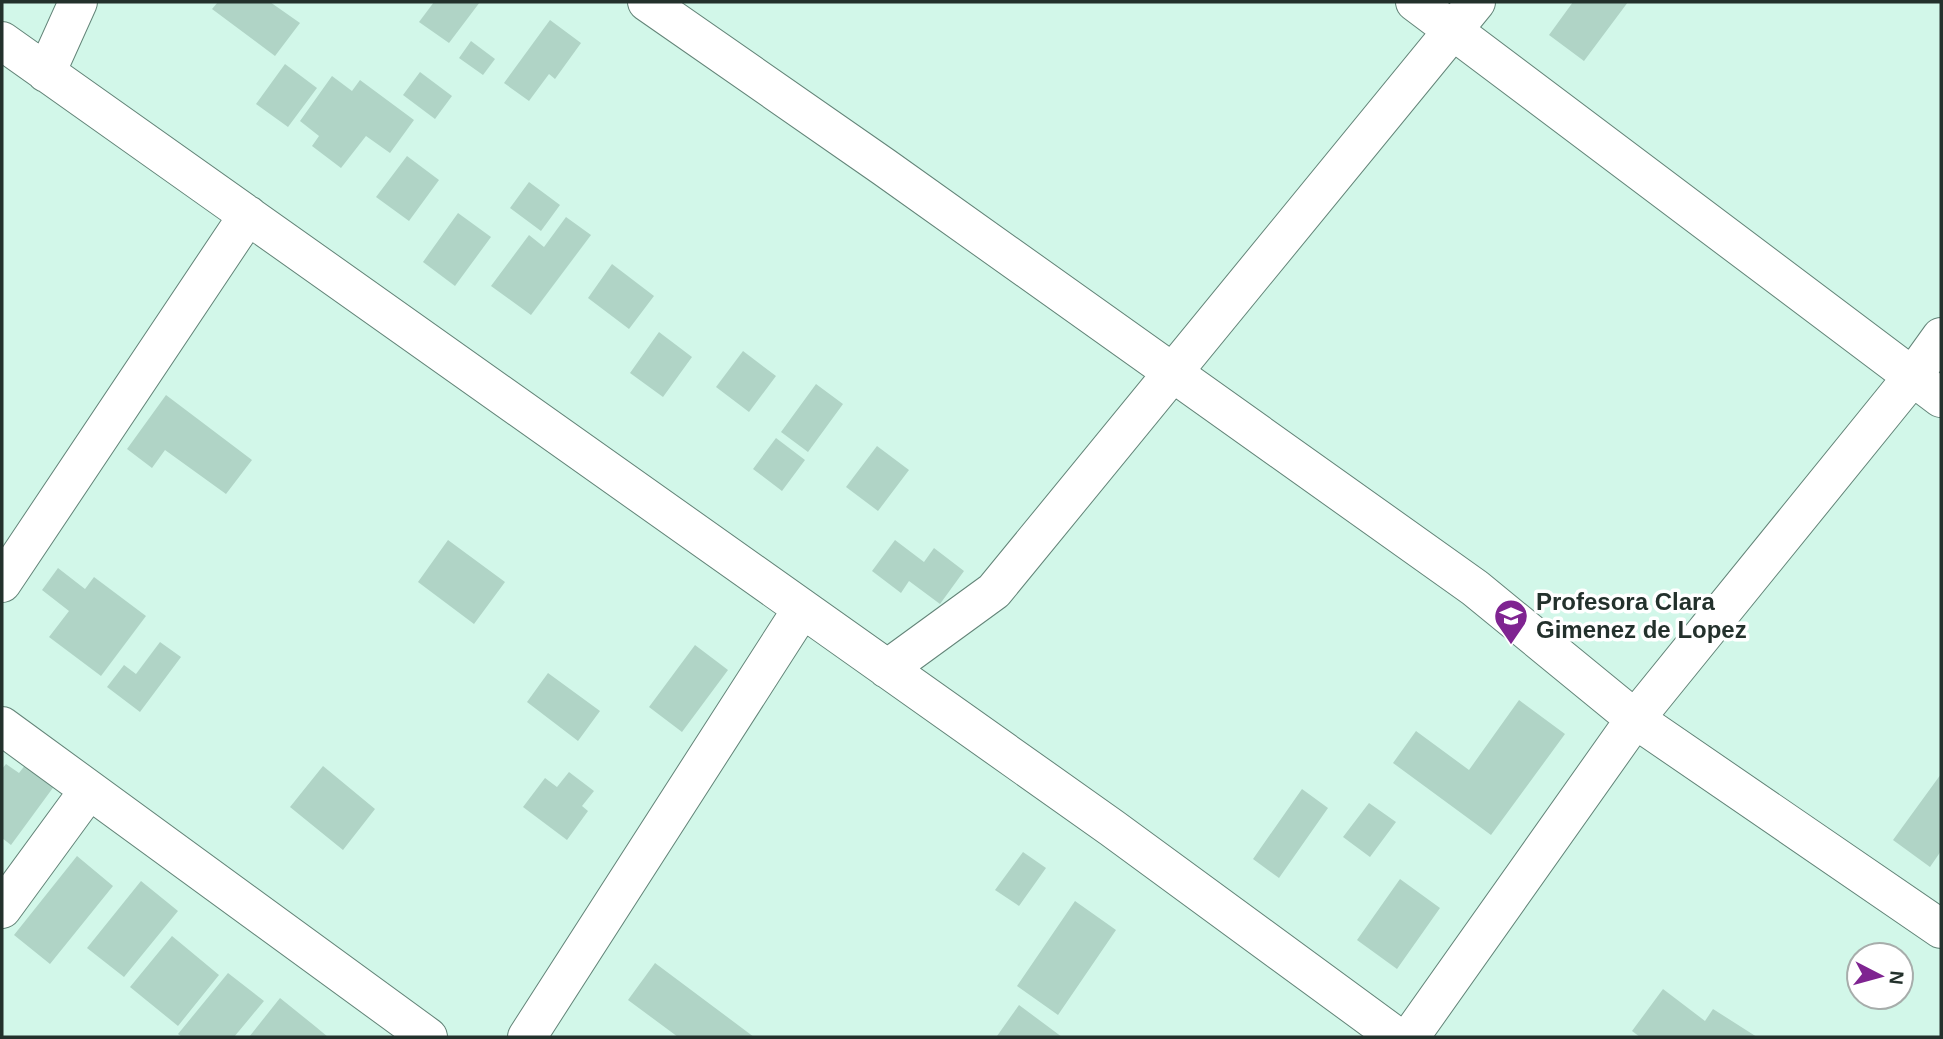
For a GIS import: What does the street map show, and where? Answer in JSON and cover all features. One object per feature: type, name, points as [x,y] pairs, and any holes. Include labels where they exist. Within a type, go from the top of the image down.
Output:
[{"type":"street","points":[[46,73],[78,2]]},
{"type":"street","points":[[647,2],[884,167],[1475,588],[1635,719],[1941,929]]},
{"type":"street","points":[[1415,2],[1466,16],[1927,387]]},
{"type":"street","points":[[887,669],[994,592],[1466,16]]},
{"type":"street","points":[[2,41],[1112,828],[1397,1037]]},
{"type":"street","points":[[2,583],[247,215]]},
{"type":"street","points":[[1409,1037],[1635,719],[1927,387],[1941,337]]},
{"type":"street","points":[[527,1037],[802,609]]},
{"type":"street","points":[[2,726],[428,1037]]},
{"type":"street","points":[[2,909],[89,790]]},
{"type":"building","points":[[218,2],[270,2],[300,23],[275,56],[212,9]]},
{"type":"building","points":[[434,2],[480,2],[449,43],[419,22]]},
{"type":"building","points":[[1573,2],[1628,2],[1584,61],[1549,35]]},
{"type":"building","points":[[550,20],[581,43],[555,79],[549,74],[529,101],[504,83]]},
{"type":"building","points":[[471,41],[495,59],[483,75],[459,58]]},
{"type":"building","points":[[285,64],[317,88],[288,127],[256,104]]},
{"type":"building","points":[[420,72],[452,96],[435,119],[403,95]]},
{"type":"building","points":[[332,76],[352,91],[360,80],[414,120],[390,153],[366,136],[341,168],[312,146],[319,136],[300,121]]},
{"type":"building","points":[[407,156],[439,180],[409,221],[376,197]]},
{"type":"building","points":[[529,182],[560,205],[541,231],[510,208]]},
{"type":"building","points":[[458,213],[491,237],[455,286],[423,262]]},
{"type":"building","points":[[566,217],[591,235],[531,315],[491,286],[529,235],[544,247]]},
{"type":"building","points":[[612,264],[654,296],[629,329],[588,298]]},
{"type":"building","points":[[659,332],[692,357],[663,397],[630,373]]},
{"type":"building","points":[[743,351],[776,376],[749,412],[716,387]]},
{"type":"building","points":[[816,384],[843,404],[808,452],[781,432]]},
{"type":"building","points":[[166,395],[252,460],[226,494],[165,450],[152,468],[127,449]]},
{"type":"building","points":[[776,438],[805,460],[782,491],[753,469]]},
{"type":"building","points":[[877,446],[909,470],[878,511],[846,487]]},
{"type":"building","points":[[448,540],[505,582],[474,624],[418,582]]},
{"type":"building","points":[[895,540],[924,562],[934,548],[964,571],[940,604],[909,581],[901,593],[872,571]]},
{"type":"building","points":[[58,568],[85,589],[94,577],[146,616],[101,676],[49,637],[69,611],[42,590]]},
{"type":"building","points":[[160,642],[181,657],[140,712],[107,687],[124,665],[136,674]]},
{"type":"building","points":[[695,645],[728,670],[682,732],[649,707]]},
{"type":"building","points":[[548,673],[600,711],[578,741],[527,702]]},
{"type":"building","points":[[1519,700],[1565,734],[1491,835],[1393,763],[1416,731],[1469,770]]},
{"type":"building","points":[[6,764],[19,773],[26,764],[55,785],[11,845],[2,838],[2,769]]},
{"type":"building","points":[[323,766],[375,809],[343,850],[290,807]]},
{"type":"building","points":[[569,772],[594,791],[582,806],[588,811],[567,840],[523,807],[545,778],[557,787]]},
{"type":"building","points":[[1941,774],[1941,851],[1930,867],[1893,840]]},
{"type":"building","points":[[1302,789],[1328,808],[1279,878],[1253,859]]},
{"type":"building","points":[[1369,803],[1396,822],[1370,857],[1343,837]]},
{"type":"building","points":[[1023,852],[1046,868],[1019,906],[995,890]]},
{"type":"building","points":[[77,856],[113,886],[50,964],[14,935]]},
{"type":"building","points":[[1400,879],[1440,908],[1397,969],[1357,940]]},
{"type":"building","points":[[141,881],[178,911],[124,977],[87,948]]},
{"type":"building","points":[[1075,901],[1116,930],[1058,1015],[1017,986]]},
{"type":"building","points":[[172,936],[219,975],[178,1026],[130,987]]},
{"type":"building","points":[[655,963],[754,1037],[678,1037],[628,1000]]},
{"type":"building","points":[[228,973],[264,1001],[234,1037],[182,1037],[178,1034]]},
{"type":"building","points":[[1663,989],[1705,1021],[1713,1009],[1757,1037],[1640,1037],[1632,1031]]},
{"type":"building","points":[[280,998],[316,1027],[328,1037],[249,1037]]},
{"type":"building","points":[[1019,1005],[1062,1037],[997,1036]]},
{"type":"place","name":"Profesora Clara Gimenez de Lopez","points":[[1511,646]]}]
